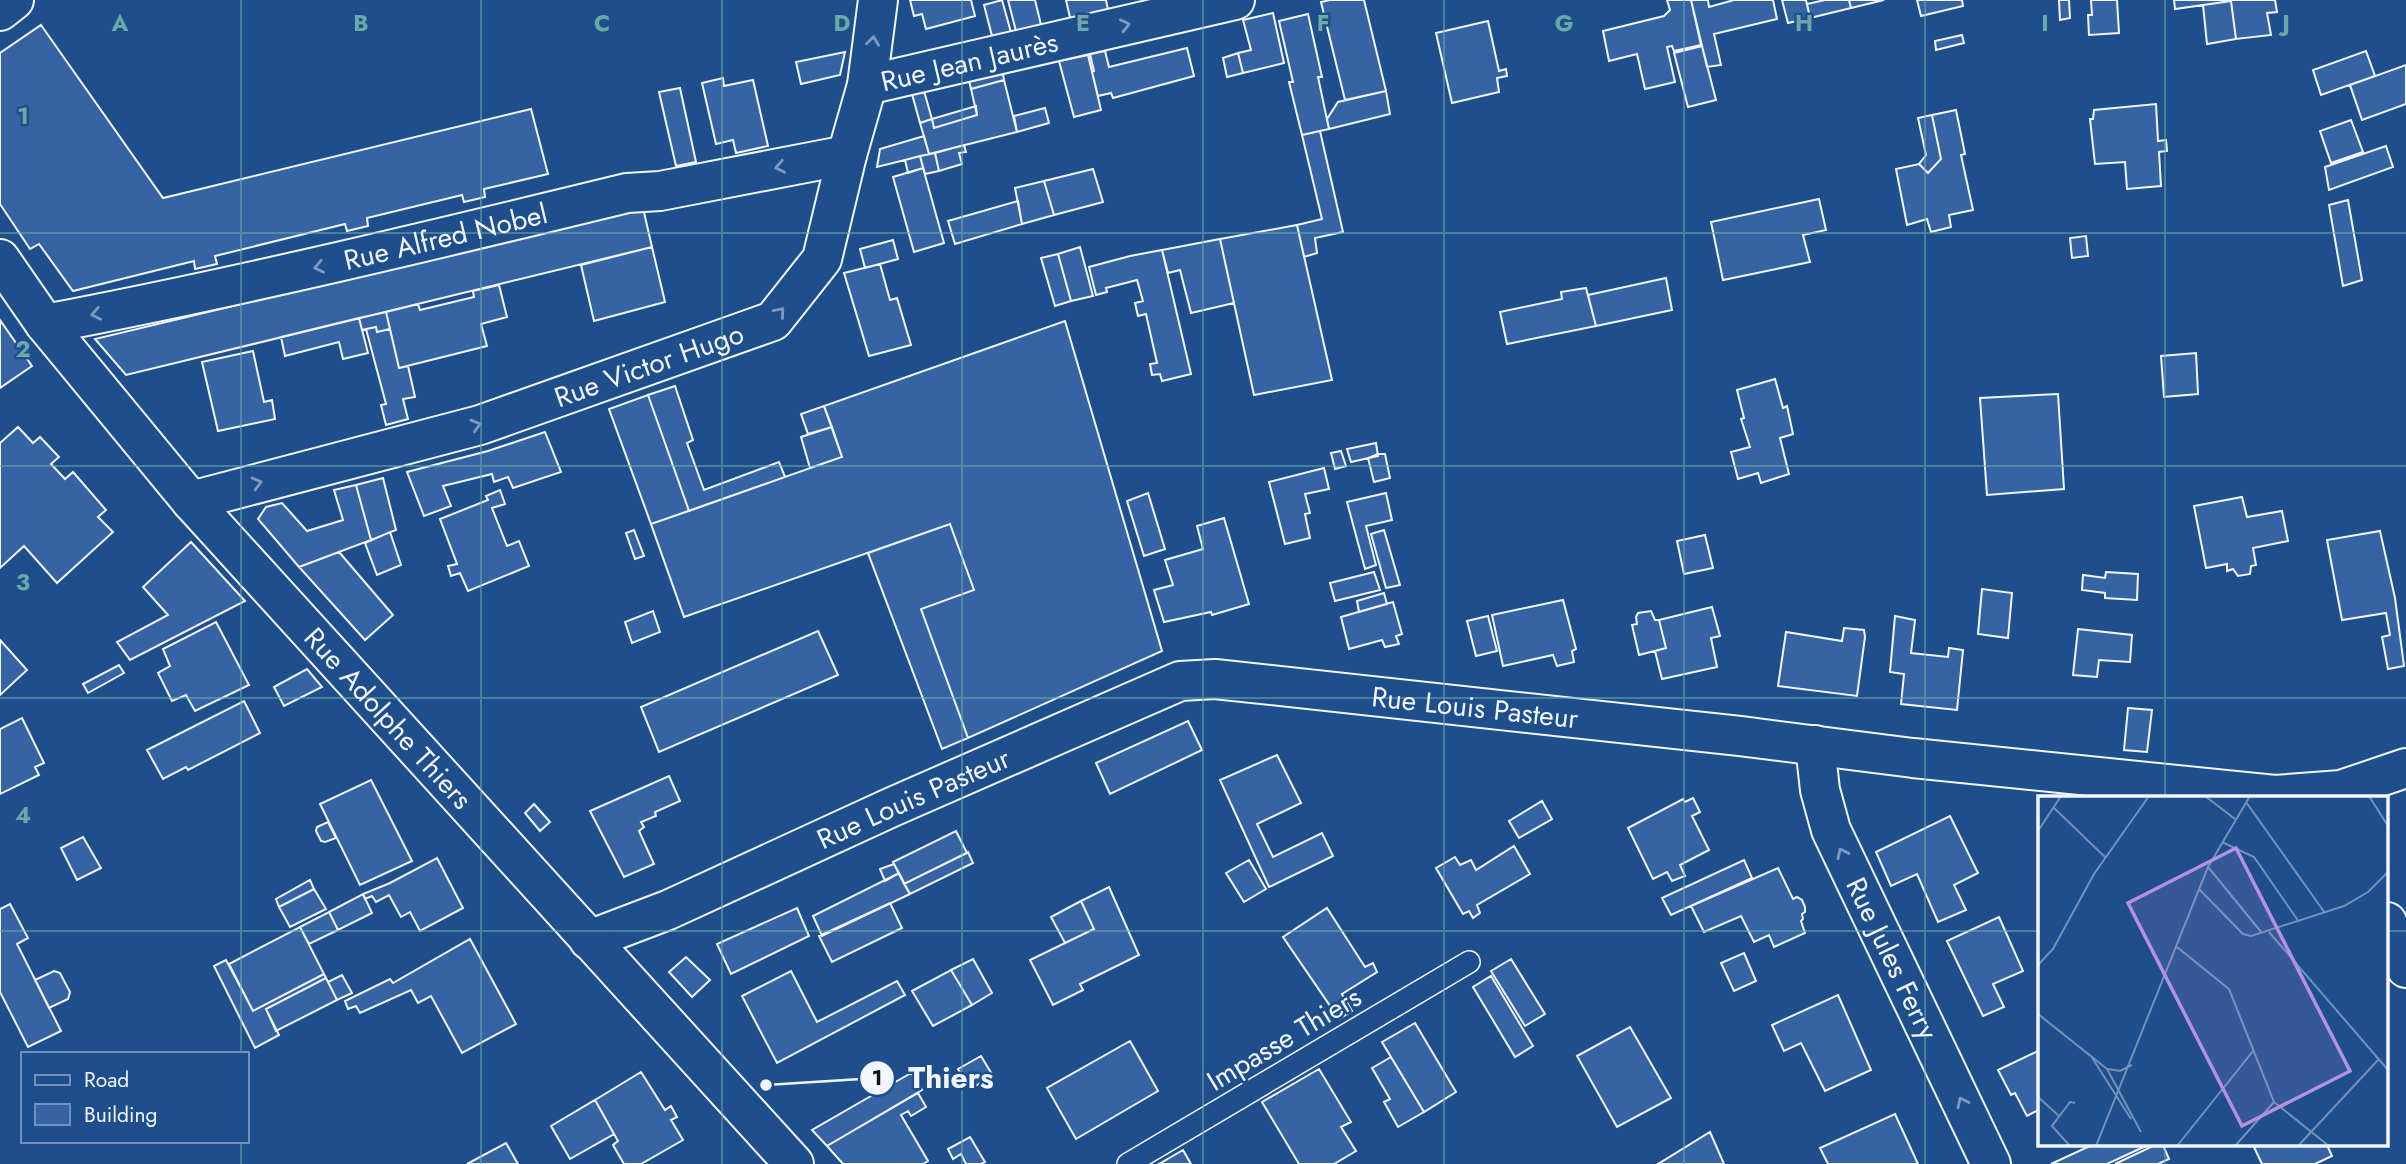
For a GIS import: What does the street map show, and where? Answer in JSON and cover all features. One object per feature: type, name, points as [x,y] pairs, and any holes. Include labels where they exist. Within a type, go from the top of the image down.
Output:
[{"type":"street","points":[[0,11],[14,0]]},
{"type":"street","name":"Rue Victor Hugo","points":[[191,501],[480,425],[773,321],[822,259],[867,85],[878,0]]},
{"type":"street","name":"Rue Jean Jaurès","points":[[867,85],[1235,0]]},
{"type":"street","name":"Rue Alfred Nobel","points":[[45,324],[170,300],[383,253],[627,193],[660,191],[847,155]]},
{"type":"street","name":"Rue Adolphe Thiers","points":[[0,259],[45,324],[191,501],[794,1164]]},
{"type":"street","name":"Rue Louis Pasteur","points":[[589,940],[668,910],[892,807],[1181,681],[1215,679],[1913,758],[2275,795],[2342,794],[2406,768]]},
{"type":"street","name":"Rue Jules Ferry","points":[[1815,745],[1820,790],[1831,830],[1991,1164]]},
{"type":"street","points":[[2388,924],[2406,968]]},
{"type":"lane","name":"Impasse Thiers","points":[[1128,1164],[1469,962]]},
{"type":"building","points":[[910,0],[971,0],[975,16],[926,29],[922,14],[914,16]]},
{"type":"building","points":[[1002,0],[1012,36],[993,40],[984,5]]},
{"type":"building","points":[[1008,0],[1035,0],[1042,29],[1017,35]]},
{"type":"building","points":[[1066,0],[1106,0],[1109,14],[1071,22]]},
{"type":"building","points":[[1364,0],[1386,91],[1345,100],[1321,2]]},
{"type":"building","points":[[1667,0],[1691,0],[1701,45],[1674,51],[1672,46],[1667,47],[1675,82],[1645,89],[1637,54],[1609,61],[1603,31],[1664,16],[1670,10]]},
{"type":"building","points":[[1691,0],[1708,0],[1709,7],[1734,0],[1773,0],[1777,19],[1714,34],[1721,65],[1707,67]]},
{"type":"building","points":[[1782,0],[1806,0],[1810,18],[1788,23]]},
{"type":"building","points":[[1825,0],[1849,0],[1851,8],[1810,18],[1807,4]]},
{"type":"building","points":[[1849,0],[1884,0],[1851,8]]},
{"type":"building","points":[[1917,0],[1962,0],[1963,6],[1921,16]]},
{"type":"building","points":[[2059,0],[2069,0],[2070,18],[2060,20]]},
{"type":"building","points":[[2091,0],[2117,0],[2119,33],[2089,35],[2088,15],[2092,15]]},
{"type":"building","points":[[2174,0],[2275,0],[2277,12],[2267,13],[2271,35],[2236,39],[2231,1],[2175,9]]},
{"type":"building","points":[[2231,1],[2236,39],[2207,44],[2203,5]]},
{"type":"building","points":[[1273,13],[1284,63],[1243,73],[1238,53],[1251,50],[1243,20]]},
{"type":"building","points":[[1308,14],[1322,77],[1318,77],[1329,129],[1302,135],[1289,82],[1293,82],[1279,21]]},
{"type":"building","points":[[1488,21],[1499,71],[1506,69],[1507,76],[1497,78],[1499,92],[1452,103],[1436,33]]},
{"type":"building","points":[[41,25],[163,198],[531,109],[548,174],[484,189],[485,197],[464,202],[462,195],[367,218],[368,226],[347,231],[345,224],[215,256],[217,264],[195,269],[194,261],[73,291],[39,244],[30,249],[0,204],[0,53]]},
{"type":"building","points":[[1962,35],[1964,43],[1936,50],[1935,41]]},
{"type":"building","points":[[1702,46],[1716,100],[1688,107],[1674,53]]},
{"type":"building","points":[[1187,48],[1194,76],[1113,98],[1111,93],[1098,96],[1090,54],[1105,51],[1109,67]]},
{"type":"building","points":[[2366,51],[2375,76],[2321,95],[2313,70]]},
{"type":"building","points":[[845,52],[840,75],[801,84],[796,62]]},
{"type":"building","points":[[1238,53],[1243,73],[1227,77],[1223,58]]},
{"type":"building","points":[[1088,55],[1101,110],[1074,117],[1059,61]]},
{"type":"building","points":[[2406,65],[2406,104],[2362,120],[2350,85]]},
{"type":"building","points":[[1003,74],[1004,80],[971,89],[969,81]]},
{"type":"building","points":[[723,78],[724,86],[753,80],[768,146],[736,153],[733,140],[716,144],[702,83]]},
{"type":"building","points":[[1004,80],[1017,132],[929,154],[920,123],[932,119],[934,128],[977,115],[971,89]]},
{"type":"building","points":[[680,88],[696,162],[676,166],[659,92]]},
{"type":"building","points":[[924,91],[932,119],[920,123],[912,94]]},
{"type":"building","points":[[1386,91],[1390,114],[1329,129],[1327,119],[1338,102]]},
{"type":"building","points":[[2156,104],[2158,141],[2166,140],[2167,151],[2159,152],[2161,186],[2127,189],[2125,162],[2095,164],[2090,119],[2093,119],[2094,110]]},
{"type":"building","points":[[976,106],[977,115],[934,128],[932,119]]},
{"type":"building","points":[[1045,108],[1049,123],[1017,132],[1014,116]]},
{"type":"building","points":[[1956,110],[1965,154],[1961,155],[1973,210],[1949,215],[1951,227],[1931,232],[1927,219],[1907,225],[1896,169],[1919,164],[1928,173],[1941,159],[1932,115]]},
{"type":"building","points":[[1932,115],[1941,159],[1928,173],[1919,164],[1926,155],[1918,118]]},
{"type":"building","points":[[2351,120],[2363,152],[2331,163],[2320,131]]},
{"type":"building","points":[[1320,131],[1343,232],[1315,238],[1317,253],[1304,257],[1297,225],[1322,219],[1302,135]]},
{"type":"building","points":[[924,136],[929,154],[877,167],[880,149]]},
{"type":"building","points":[[964,145],[966,152],[959,153],[962,164],[939,171],[935,153]]},
{"type":"building","points":[[2386,146],[2393,167],[2329,190],[2325,167]]},
{"type":"building","points":[[935,153],[939,171],[925,174],[920,156]]},
{"type":"building","points":[[920,156],[923,168],[908,173],[905,160]]},
{"type":"building","points":[[923,168],[944,243],[914,252],[893,177]]},
{"type":"building","points":[[1093,169],[1103,202],[1054,215],[1044,181]]},
{"type":"building","points":[[1044,181],[1054,215],[1022,224],[1015,188]]},
{"type":"building","points":[[1819,199],[1826,230],[1803,235],[1810,262],[1723,280],[1711,222]]},
{"type":"building","points":[[2348,200],[2362,280],[2343,286],[2329,205]]},
{"type":"building","points":[[1018,201],[1022,224],[955,244],[948,221]]},
{"type":"building","points":[[643,208],[652,247],[126,375],[95,339]]},
{"type":"building","points":[[1297,225],[1332,380],[1254,395],[1220,239]]},
{"type":"building","points":[[2086,236],[2088,256],[2072,258],[2070,238]]},
{"type":"building","points":[[1220,239],[1234,303],[1191,313],[1180,270],[1168,273],[1162,250]]},
{"type":"building","points":[[893,240],[898,259],[865,268],[860,249]]},
{"type":"building","points":[[652,247],[665,302],[594,321],[581,265]]},
{"type":"building","points":[[1080,247],[1093,296],[1071,301],[1058,254]]},
{"type":"building","points":[[1162,250],[1191,374],[1162,381],[1160,374],[1152,375],[1150,364],[1157,363],[1146,314],[1138,316],[1135,303],[1143,301],[1137,280],[1106,288],[1107,292],[1096,295],[1089,267]]},
{"type":"building","points":[[1058,254],[1071,301],[1055,306],[1041,258]]},
{"type":"building","points":[[880,264],[890,300],[897,298],[911,345],[869,356],[844,273]]},
{"type":"building","points":[[1666,278],[1672,310],[1596,326],[1588,295]]},
{"type":"building","points":[[499,285],[507,317],[481,324],[487,346],[399,368],[386,312],[418,304],[420,310],[474,297],[473,291]]},
{"type":"building","points":[[1586,288],[1596,326],[1507,344],[1500,312],[1562,299],[1561,292]]},
{"type":"building","points":[[386,312],[390,329],[377,332],[376,327],[362,330],[359,318]]},
{"type":"building","points":[[359,318],[368,353],[343,359],[339,342],[285,356],[281,337]]},
{"type":"building","points":[[0,320],[32,366],[0,388]]},
{"type":"building","points":[[1065,321],[1162,651],[968,738],[921,609],[974,590],[950,524],[684,617],[651,524],[842,457],[824,406]]},
{"type":"building","points":[[376,327],[377,332],[390,329],[399,368],[408,366],[415,397],[403,399],[408,419],[386,425],[381,405],[386,404],[366,329]]},
{"type":"building","points":[[253,351],[264,402],[272,400],[275,419],[218,431],[202,362]]},
{"type":"building","points":[[2196,353],[2198,394],[2164,397],[2161,356]]},
{"type":"building","points":[[1775,379],[1783,408],[1787,406],[1793,434],[1780,438],[1789,474],[1761,483],[1758,473],[1738,479],[1731,452],[1750,447],[1741,419],[1744,418],[1737,390]]},
{"type":"building","points":[[675,386],[693,440],[687,443],[704,490],[779,462],[785,477],[689,511],[648,395]]},
{"type":"building","points":[[2058,394],[2064,489],[1987,495],[1980,398]]},
{"type":"building","points":[[648,395],[689,511],[651,524],[609,409]]},
{"type":"building","points":[[824,406],[832,427],[808,434],[801,414]]},
{"type":"building","points":[[18,427],[33,443],[40,437],[59,457],[51,464],[65,479],[73,472],[106,510],[98,517],[113,532],[57,583],[24,546],[0,568],[0,443]]},
{"type":"building","points":[[832,427],[842,457],[810,468],[801,437]]},
{"type":"building","points":[[545,432],[561,472],[513,488],[508,477],[494,482],[492,474],[443,486],[451,506],[424,516],[407,472],[488,451]]},
{"type":"building","points":[[1376,443],[1378,456],[1351,462],[1347,449]]},
{"type":"building","points":[[1341,451],[1346,466],[1335,469],[1331,453]]},
{"type":"building","points":[[1385,454],[1390,478],[1374,482],[1368,458]]},
{"type":"building","points":[[1324,468],[1329,489],[1305,494],[1310,513],[1305,514],[1310,538],[1285,544],[1269,482]]},
{"type":"building","points":[[383,478],[396,530],[371,540],[356,485]]},
{"type":"building","points":[[356,485],[371,540],[299,567],[258,519],[266,507],[282,503],[307,531],[343,520],[334,490]]},
{"type":"building","points":[[500,490],[505,504],[492,508],[507,546],[519,541],[529,566],[468,591],[460,573],[451,576],[448,566],[457,564],[440,519],[488,500],[486,496]]},
{"type":"building","points":[[1148,493],[1165,549],[1144,556],[1127,501]]},
{"type":"building","points":[[1386,493],[1392,520],[1366,526],[1376,565],[1365,569],[1347,502]]},
{"type":"building","points":[[2242,497],[2247,517],[2282,511],[2288,541],[2253,548],[2256,565],[2251,566],[2250,574],[2238,576],[2233,569],[2227,571],[2227,564],[2206,568],[2194,506]]},
{"type":"building","points":[[1224,518],[1249,604],[1212,615],[1211,612],[1164,622],[1154,590],[1173,585],[1165,560],[1203,549],[1197,526]]},
{"type":"building","points":[[950,524],[974,590],[921,609],[968,738],[942,749],[868,553]]},
{"type":"building","points":[[634,530],[644,556],[635,559],[626,533]]},
{"type":"building","points":[[1384,530],[1400,585],[1386,588],[1371,534]]},
{"type":"building","points":[[2380,531],[2395,598],[2404,666],[2388,669],[2382,637],[2390,635],[2386,613],[2342,620],[2327,540]]},
{"type":"building","points":[[390,532],[401,565],[377,575],[365,543]]},
{"type":"building","points":[[1705,535],[1713,568],[1684,574],[1677,541]]},
{"type":"building","points":[[191,542],[245,601],[130,660],[117,642],[168,615],[143,587]]},
{"type":"building","points":[[339,552],[393,615],[365,640],[299,567]]},
{"type":"building","points":[[1374,572],[1380,590],[1335,601],[1330,583]]},
{"type":"building","points":[[2106,572],[2138,574],[2137,600],[2105,598],[2105,593],[2082,590],[2083,575],[2105,578]]},
{"type":"building","points":[[1982,589],[2012,593],[2008,638],[1978,634]]},
{"type":"building","points":[[1384,593],[1387,604],[1359,612],[1357,601]]},
{"type":"building","points":[[1563,600],[1576,649],[1572,651],[1574,662],[1557,666],[1553,655],[1503,666],[1492,615]]},
{"type":"building","points":[[1393,602],[1402,634],[1396,636],[1399,644],[1385,647],[1382,640],[1349,649],[1341,617]]},
{"type":"building","points":[[1712,607],[1720,636],[1711,638],[1717,667],[1662,679],[1655,651],[1666,648],[1659,620]]},
{"type":"building","points":[[653,611],[660,632],[632,643],[625,622]]},
{"type":"building","points":[[1651,611],[1655,620],[1659,620],[1666,648],[1639,655],[1632,625],[1637,624],[1638,613]]},
{"type":"building","points":[[1488,616],[1497,651],[1476,656],[1467,621]]},
{"type":"building","points":[[1895,616],[1915,620],[1911,653],[1948,657],[1949,648],[1963,650],[1957,710],[1901,704],[1904,674],[1890,672]]},
{"type":"building","points":[[216,622],[249,685],[195,711],[186,695],[172,701],[158,673],[170,666],[163,649]]},
{"type":"building","points":[[1844,628],[1864,630],[1857,696],[1778,686],[1786,632],[1842,641]]},
{"type":"building","points":[[2078,629],[2132,635],[2130,662],[2099,660],[2097,677],[2073,675]]},
{"type":"building","points":[[818,631],[838,675],[659,752],[641,707]]},
{"type":"building","points":[[0,640],[27,670],[0,695]]},
{"type":"building","points":[[119,665],[124,673],[88,693],[83,684]]},
{"type":"building","points":[[307,669],[322,687],[284,706],[274,687]]},
{"type":"building","points":[[244,701],[260,733],[188,770],[186,767],[163,779],[147,750]]},
{"type":"building","points":[[2128,708],[2152,710],[2147,752],[2124,750]]},
{"type":"building","points":[[22,718],[44,763],[35,767],[39,775],[0,794],[0,729]]},
{"type":"building","points":[[1188,721],[1202,750],[1110,794],[1096,763]]},
{"type":"building","points":[[1277,755],[1301,803],[1257,824],[1273,857],[1322,833],[1333,856],[1269,887],[1220,780]]},
{"type":"building","points":[[669,776],[680,801],[655,812],[656,816],[641,822],[644,827],[639,831],[654,864],[624,877],[590,811]]},
{"type":"building","points":[[371,780],[412,861],[360,885],[320,804]]},
{"type":"building","points":[[1693,798],[1700,812],[1692,816],[1709,850],[1680,865],[1685,876],[1672,881],[1667,872],[1653,879],[1628,828],[1683,799],[1685,802]]},
{"type":"building","points":[[1542,801],[1552,819],[1519,838],[1509,821]]},
{"type":"building","points":[[534,804],[550,822],[540,831],[525,813]]},
{"type":"building","points":[[1950,816],[1978,873],[1954,885],[1966,910],[1938,922],[1917,874],[1891,886],[1876,852]]},
{"type":"building","points":[[328,822],[336,838],[321,841],[317,827]]},
{"type":"building","points":[[956,831],[967,853],[904,884],[893,862]]},
{"type":"building","points":[[83,837],[101,868],[77,880],[61,848]]},
{"type":"building","points":[[1514,846],[1530,874],[1477,905],[1480,913],[1473,918],[1469,911],[1463,914],[1436,868],[1455,857],[1460,865],[1471,860],[1476,870]]},
{"type":"building","points":[[968,852],[973,863],[910,894],[904,884]]},
{"type":"building","points":[[437,858],[463,908],[420,931],[410,912],[401,917],[389,895],[376,902],[372,896],[365,899],[363,894]]},
{"type":"building","points":[[1249,860],[1266,889],[1244,902],[1226,873]]},
{"type":"building","points":[[1744,860],[1752,878],[1671,915],[1662,898]]},
{"type":"building","points":[[894,864],[899,873],[885,881],[880,869]]},
{"type":"building","points":[[1778,868],[1793,899],[1797,897],[1802,900],[1805,907],[1801,921],[1805,933],[1774,947],[1769,935],[1754,942],[1741,916],[1704,932],[1691,906]]},
{"type":"building","points":[[899,873],[910,894],[822,936],[813,916]]},
{"type":"building","points":[[310,880],[314,889],[279,907],[276,899]]},
{"type":"building","points":[[1109,887],[1139,955],[1080,984],[1083,990],[1053,1005],[1030,960],[1094,929],[1081,901]]},
{"type":"building","points":[[314,889],[326,909],[290,927],[279,907]]},
{"type":"building","points":[[363,894],[372,913],[338,930],[329,912]]},
{"type":"building","points":[[1081,901],[1094,929],[1065,943],[1051,917]]},
{"type":"building","points":[[890,903],[902,928],[832,962],[819,936]]},
{"type":"building","points":[[10,904],[28,938],[17,944],[61,1031],[28,1047],[0,992],[0,909]]},
{"type":"building","points":[[797,908],[809,936],[731,974],[717,944]]},
{"type":"building","points":[[1327,908],[1365,967],[1373,963],[1377,972],[1342,994],[1352,1011],[1339,1019],[1283,937]]},
{"type":"building","points":[[329,912],[338,930],[309,944],[300,927]]},
{"type":"building","points":[[1999,917],[2023,971],[1993,984],[2004,1007],[1983,1016],[1947,941]]},
{"type":"building","points":[[300,927],[324,974],[253,1011],[229,964]]},
{"type":"building","points":[[470,939],[516,1024],[462,1053],[431,996],[418,1003],[411,990],[360,1013],[356,1006],[348,1009],[345,1001],[390,979],[393,983]]},
{"type":"building","points":[[1744,953],[1756,981],[1734,991],[1721,963]]},
{"type":"building","points":[[686,957],[710,980],[692,997],[669,972]]},
{"type":"building","points":[[973,959],[992,993],[972,1005],[951,970]]},
{"type":"building","points":[[1511,959],[1545,1014],[1525,1026],[1491,971]]},
{"type":"building","points":[[226,960],[253,1011],[324,974],[326,978],[266,1009],[279,1035],[255,1048],[214,966]]},
{"type":"building","points":[[951,970],[972,1005],[933,1026],[912,991]]},
{"type":"building","points":[[54,971],[60,973],[70,992],[68,999],[49,1008],[35,980]]},
{"type":"building","points":[[791,971],[817,1022],[897,981],[905,995],[777,1063],[742,996]]},
{"type":"building","points":[[342,975],[352,993],[337,1000],[328,982]]},
{"type":"building","points":[[1491,976],[1533,1046],[1515,1057],[1473,987]]},
{"type":"building","points":[[326,978],[337,1000],[276,1031],[266,1009]]},
{"type":"building","points":[[1838,995],[1871,1070],[1825,1091],[1801,1043],[1784,1051],[1772,1025]]},
{"type":"building","points":[[1415,1023],[1456,1092],[1424,1112],[1382,1042]]},
{"type":"building","points":[[1630,1027],[1671,1098],[1617,1127],[1577,1056]]},
{"type":"building","points":[[1130,1041],[1158,1091],[1076,1139],[1047,1088]]},
{"type":"building","points":[[2038,1051],[2038,1110],[2027,1116],[2015,1093],[2011,1095],[1998,1070]]},
{"type":"building","points":[[981,1056],[993,1076],[970,1089],[958,1069]]},
{"type":"building","points":[[1391,1057],[1424,1112],[1398,1127],[1384,1102],[1390,1099],[1372,1068]]},
{"type":"building","points":[[1319,1069],[1351,1122],[1341,1127],[1356,1151],[1334,1164],[1299,1164],[1262,1102]]},
{"type":"building","points":[[641,1072],[665,1110],[671,1106],[677,1117],[671,1120],[683,1140],[641,1164],[624,1164],[613,1145],[618,1141],[595,1100]]},
{"type":"building","points":[[911,1073],[922,1090],[827,1146],[812,1130]]},
{"type":"building","points":[[918,1093],[926,1107],[911,1116],[908,1111],[901,1115],[928,1161],[923,1164],[843,1164],[827,1146]]},
{"type":"building","points":[[595,1100],[614,1134],[570,1159],[551,1126]]},
{"type":"building","points":[[1895,1114],[1918,1164],[1828,1164],[1820,1148]]},
{"type":"building","points":[[1710,1132],[1724,1164],[1658,1164]]},
{"type":"building","points":[[970,1137],[985,1162],[981,1164],[966,1164],[961,1154],[953,1159],[948,1149]]},
{"type":"building","points":[[506,1143],[518,1164],[467,1164]]},
{"type":"building","points":[[2090,1146],[2146,1146],[2107,1164],[2051,1164]]},
{"type":"building","points":[[2153,1146],[2163,1146],[2169,1159],[2158,1164],[2115,1164]]},
{"type":"building","points":[[2253,1146],[2327,1146],[2332,1156],[2315,1164],[2262,1164]]},
{"type":"building","points":[[1183,1150],[1191,1164],[1159,1164]]},
{"type":"place","name":"Thiers","points":[[766,1085]]}]
